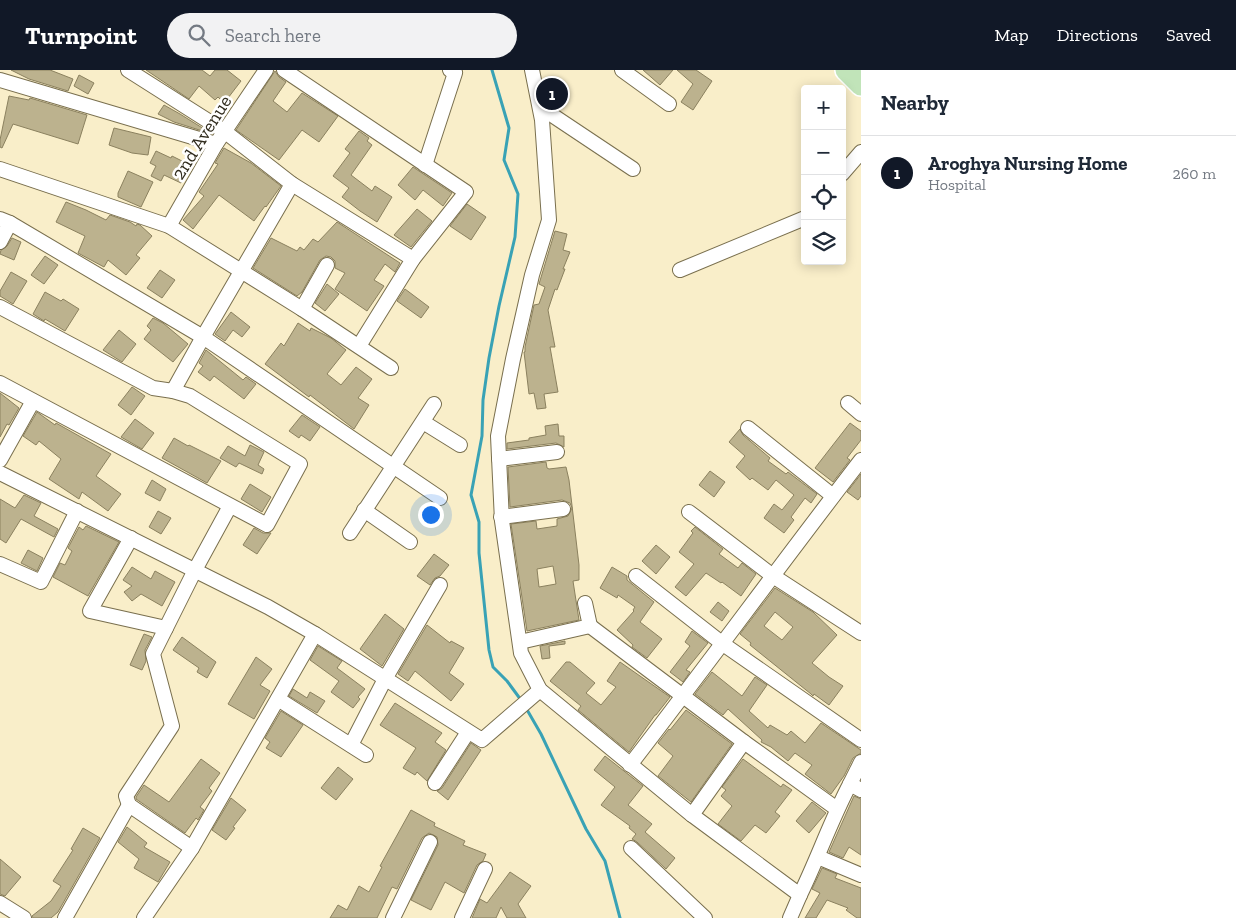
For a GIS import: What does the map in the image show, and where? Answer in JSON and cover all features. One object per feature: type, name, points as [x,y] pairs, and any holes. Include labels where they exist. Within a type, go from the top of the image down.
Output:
[{"type":"main road","points":[[846,70],[861,85]]},
{"type":"street","points":[[128,70],[224,132],[292,184],[414,259]]},
{"type":"street","name":"2nd Avenue","points":[[169,226],[216,144],[266,70]]},
{"type":"street","points":[[284,70],[466,192],[414,259],[359,346]]},
{"type":"street","points":[[425,165],[455,74],[450,70]]},
{"type":"street","points":[[532,70],[542,120],[549,220],[532,275],[498,436],[501,518],[521,652],[540,690],[692,815],[800,895]]},
{"type":"street","points":[[622,70],[669,104]]},
{"type":"street","points":[[0,80],[216,144]]},
{"type":"street","points":[[540,107],[633,169]]},
{"type":"street","points":[[846,169],[861,152]]},
{"type":"street","points":[[0,169],[169,226],[302,309],[391,368]]},
{"type":"street","points":[[173,391],[292,184]]},
{"type":"street","points":[[680,270],[801,220]]},
{"type":"street","points":[[0,242],[5,221],[203,336],[440,498]]},
{"type":"street","points":[[302,309],[327,265]]},
{"type":"street","points":[[0,307],[153,388],[190,396],[300,464],[267,525],[0,384]]},
{"type":"street","points":[[0,460],[33,401]]},
{"type":"street","points":[[350,533],[434,404]]},
{"type":"street","points":[[848,404],[861,414]]},
{"type":"street","points":[[422,422],[460,445]]},
{"type":"street","points":[[748,428],[833,496]]},
{"type":"street","points":[[499,459],[557,452]]},
{"type":"street","points":[[630,765],[861,460]]},
{"type":"street","points":[[0,473],[268,607],[482,740],[540,690]]},
{"type":"street","points":[[192,848],[129,805],[126,796],[172,726],[153,654],[195,570],[230,506]]},
{"type":"street","points":[[501,518],[563,509]]},
{"type":"street","points":[[364,510],[410,542]]},
{"type":"street","points":[[0,564],[41,582],[77,511]]},
{"type":"street","points":[[689,512],[773,576],[861,633]]},
{"type":"street","points":[[131,538],[90,611],[166,628]]},
{"type":"street","points":[[636,576],[723,644],[861,740]]},
{"type":"street","points":[[351,745],[385,679],[440,585]]},
{"type":"street","points":[[585,603],[590,626],[744,742],[837,808]]},
{"type":"street","points":[[520,642],[590,626]]},
{"type":"street","points":[[144,918],[192,848],[314,634]]},
{"type":"street","points":[[278,699],[366,754]]},
{"type":"street","points":[[435,783],[468,732]]},
{"type":"street","points":[[692,815],[744,742]]},
{"type":"street","points":[[790,918],[818,857],[837,808],[855,787],[861,762]]},
{"type":"street","points":[[65,918],[129,805]]},
{"type":"street","points":[[393,918],[430,842]]},
{"type":"street","points":[[631,848],[705,918]]},
{"type":"street","points":[[818,857],[861,875]]},
{"type":"street","points":[[462,918],[485,869]]},
{"type":"street","points":[[0,903],[24,918]]},
{"type":"building","points":[[11,70],[50,70],[73,79],[68,91],[29,79]]},
{"type":"building","points":[[146,70],[202,70],[210,76],[215,70],[227,70],[241,81],[228,98],[226,96],[222,101],[218,97],[215,100],[199,86],[189,99]]},
{"type":"building","points":[[643,70],[673,70],[660,85]]},
{"type":"building","points":[[677,70],[696,70],[712,81],[693,110],[681,102],[693,84]]},
{"type":"building","points":[[275,71],[286,82],[273,101],[287,112],[302,93],[338,116],[319,142],[302,130],[279,160],[236,130]]},
{"type":"building","points":[[79,75],[94,83],[88,94],[74,86]]},
{"type":"building","points":[[9,96],[29,100],[30,98],[87,115],[78,144],[13,124],[2,148],[0,147]]},
{"type":"building","points":[[164,105],[212,134],[174,122],[158,114]]},
{"type":"building","points":[[114,128],[151,137],[148,155],[132,153],[109,145]]},
{"type":"building","points":[[359,131],[369,138],[367,141],[372,145],[351,175],[372,191],[375,186],[392,197],[377,222],[342,197],[349,188],[333,176],[350,153],[345,149]]},
{"type":"building","points":[[224,148],[251,163],[281,186],[254,221],[219,195],[193,229],[183,220],[204,196],[199,192],[218,164],[215,163]]},
{"type":"building","points":[[156,151],[190,165],[181,183],[164,175],[161,181],[151,176],[156,166],[150,163]]},
{"type":"building","points":[[413,167],[452,193],[443,206],[423,190],[415,200],[398,185]]},
{"type":"building","points":[[128,171],[153,182],[141,207],[118,197]]},
{"type":"building","points":[[66,202],[106,220],[110,215],[136,226],[137,224],[140,225],[152,236],[136,255],[140,258],[126,275],[108,260],[104,267],[78,253],[85,236],[56,222]]},
{"type":"building","points":[[467,204],[486,217],[471,240],[450,226]]},
{"type":"building","points":[[417,209],[432,221],[411,247],[394,235]]},
{"type":"building","points":[[337,222],[400,263],[395,272],[385,264],[374,280],[384,286],[367,311],[335,289],[345,273],[335,268],[335,261],[331,257],[326,256],[320,260],[302,292],[297,296],[253,268],[271,238],[297,251],[300,247],[304,250],[313,239],[318,242]]},
{"type":"building","points":[[555,231],[567,234],[563,250],[570,252],[548,310],[555,347],[550,347],[558,392],[544,394],[546,408],[537,409],[534,393],[529,394],[524,352],[534,305],[539,304],[545,287],[539,284]]},
{"type":"building","points":[[12,238],[21,242],[14,260],[0,254],[1,250],[7,246]]},
{"type":"building","points":[[45,256],[58,265],[44,284],[31,275]]},
{"type":"building","points":[[160,270],[175,280],[162,298],[147,288]]},
{"type":"building","points":[[11,272],[27,281],[13,304],[0,296],[0,291]]},
{"type":"building","points":[[327,284],[339,294],[325,311],[315,303]]},
{"type":"building","points":[[405,289],[429,307],[421,318],[397,301]]},
{"type":"building","points":[[45,292],[61,301],[63,299],[79,309],[65,331],[33,314]]},
{"type":"building","points":[[231,312],[250,327],[242,337],[233,330],[225,341],[215,334]]},
{"type":"building","points":[[153,318],[163,323],[188,344],[173,362],[144,339],[151,330],[147,326]]},
{"type":"building","points":[[298,323],[310,331],[311,328],[331,338],[346,350],[327,374],[341,385],[356,367],[372,379],[358,398],[369,405],[354,429],[310,395],[309,397],[265,364],[281,343],[284,346]]},
{"type":"building","points":[[119,330],[136,344],[122,362],[103,350]]},
{"type":"building","points":[[206,350],[243,380],[246,377],[256,384],[244,399],[214,376],[210,381],[198,372],[203,366],[199,363]]},
{"type":"building","points":[[132,387],[145,396],[131,415],[118,405]]},
{"type":"building","points":[[0,393],[19,408],[0,437]]},
{"type":"building","points":[[37,412],[55,425],[56,423],[111,454],[96,476],[121,494],[108,511],[82,492],[79,499],[49,479],[61,459],[39,441],[36,445],[23,436]]},
{"type":"building","points":[[302,415],[320,427],[310,441],[301,435],[299,438],[289,431]]},
{"type":"building","points":[[135,419],[154,433],[142,449],[121,437]]},
{"type":"building","points":[[850,423],[861,431],[861,440],[847,458],[850,460],[833,482],[815,468]]},
{"type":"building","points":[[558,424],[559,436],[564,436],[564,447],[556,443],[507,449],[507,443],[546,435],[545,426]]},
{"type":"building","points":[[740,429],[743,435],[770,458],[768,461],[786,474],[788,472],[817,494],[811,503],[805,498],[791,517],[794,520],[784,533],[764,518],[774,504],[782,510],[794,495],[776,480],[768,490],[752,478],[750,480],[736,467],[745,456],[729,442]]},
{"type":"building","points":[[174,438],[221,461],[207,483],[162,458]]},
{"type":"building","points":[[250,445],[264,452],[258,465],[264,469],[262,474],[239,463],[236,467],[220,458],[228,446],[245,456]]},
{"type":"building","points":[[546,462],[549,469],[566,467],[569,480],[579,565],[579,580],[573,581],[579,620],[527,631],[511,524],[536,521],[537,529],[557,526],[557,519],[568,516],[572,508],[570,503],[562,500],[510,507],[508,467]],"holes":[[[553,566],[556,584],[539,587],[537,569]]]},
{"type":"building","points":[[710,471],[725,482],[714,497],[699,485]]},
{"type":"building","points":[[861,474],[861,496],[858,500],[847,492]]},
{"type":"building","points":[[152,480],[166,489],[160,501],[145,493]]},
{"type":"building","points":[[250,484],[271,497],[262,512],[241,499]]},
{"type":"building","points":[[24,495],[41,503],[34,516],[58,529],[54,537],[21,519],[6,543],[0,539],[0,499],[15,508]]},
{"type":"building","points":[[158,511],[171,518],[161,534],[149,527]]},
{"type":"building","points":[[86,526],[119,542],[88,596],[53,577],[60,563],[65,565],[72,551],[68,548],[79,527],[83,530]]},
{"type":"building","points":[[695,527],[723,549],[719,554],[738,568],[742,563],[756,574],[741,596],[706,573],[686,596],[675,587],[694,564],[679,552],[693,533],[691,531]]},
{"type":"building","points":[[254,528],[263,533],[271,533],[257,554],[243,545]]},
{"type":"building","points":[[656,545],[670,557],[656,574],[642,561]]},
{"type":"building","points":[[28,550],[43,558],[37,571],[21,563]]},
{"type":"building","points":[[434,554],[449,565],[430,585],[417,576]]},
{"type":"building","points":[[132,567],[151,579],[155,571],[175,582],[162,606],[141,594],[132,601],[124,592],[132,586],[123,580]]},
{"type":"building","points":[[612,567],[627,576],[627,580],[654,602],[640,622],[662,639],[647,658],[632,647],[633,645],[617,630],[634,611],[635,607],[618,595],[617,598],[600,588]]},
{"type":"building","points":[[775,588],[813,612],[837,635],[812,663],[843,686],[829,705],[814,694],[813,696],[750,645],[751,643],[740,634]],"holes":[[[775,612],[793,627],[782,640],[764,626]]]},
{"type":"building","points":[[718,602],[729,611],[722,621],[710,612]]},
{"type":"building","points":[[385,614],[404,629],[382,666],[360,649]]},
{"type":"building","points":[[427,625],[450,643],[451,641],[464,648],[449,673],[464,684],[451,701],[415,671],[408,681],[398,674]]},
{"type":"building","points":[[692,631],[708,643],[686,670],[690,672],[683,682],[670,672],[690,646],[685,642]]},
{"type":"building","points":[[144,634],[152,637],[145,650],[146,661],[142,670],[130,665]]},
{"type":"building","points":[[182,637],[216,662],[207,678],[197,672],[199,668],[173,650]]},
{"type":"building","points":[[565,641],[565,644],[549,646],[550,658],[542,659],[540,646]]},
{"type":"building","points":[[318,646],[342,661],[337,668],[365,689],[358,697],[360,699],[353,708],[331,692],[339,681],[310,660]]},
{"type":"building","points":[[256,657],[272,669],[260,685],[270,691],[254,719],[228,704]]},
{"type":"building","points":[[566,662],[570,662],[595,683],[586,693],[601,705],[616,687],[607,681],[620,662],[670,697],[629,752],[578,710],[581,706],[550,681]]},
{"type":"building","points":[[712,672],[742,696],[755,677],[767,685],[749,711],[768,728],[770,725],[787,735],[791,731],[805,743],[821,723],[861,750],[861,753],[853,758],[844,776],[831,794],[805,774],[812,765],[795,753],[788,761],[771,747],[761,742],[762,740],[728,709],[723,715],[695,694]]},
{"type":"building","points":[[293,689],[307,698],[310,692],[325,701],[317,713],[289,696]]},
{"type":"building","points":[[395,703],[442,733],[435,742],[446,750],[427,781],[417,772],[415,775],[403,768],[416,748],[380,725]]},
{"type":"building","points":[[686,710],[732,744],[691,802],[658,776],[673,756],[658,743]]},
{"type":"building","points":[[281,711],[303,725],[281,757],[266,748],[270,742],[265,738]]},
{"type":"building","points":[[471,743],[481,750],[448,800],[437,791],[442,788]]},
{"type":"building","points":[[605,756],[643,786],[628,805],[652,824],[645,832],[675,858],[666,869],[632,839],[636,834],[629,828],[630,826],[601,805],[615,787],[594,770]]},
{"type":"building","points":[[201,759],[220,773],[209,788],[212,791],[200,807],[204,810],[198,820],[196,818],[185,833],[136,799],[144,785],[169,802]]},
{"type":"building","points":[[743,759],[781,787],[783,784],[792,790],[775,812],[780,816],[766,833],[755,825],[741,841],[718,824],[732,806],[721,796],[726,790],[722,787]]},
{"type":"building","points":[[338,767],[353,779],[336,800],[321,788]]},
{"type":"building","points":[[854,796],[861,799],[861,855],[849,847],[843,858],[829,852]]},
{"type":"building","points":[[231,798],[246,810],[226,840],[212,830]]},
{"type":"building","points":[[812,802],[826,813],[809,833],[796,821]]},
{"type":"building","points":[[411,810],[435,823],[434,826],[465,841],[463,845],[486,854],[483,861],[477,865],[464,893],[445,882],[431,910],[411,900],[438,845],[437,837],[429,833],[422,838],[397,889],[392,887],[377,918],[330,918],[338,905],[347,910],[359,886],[369,892],[382,867],[380,866]]},
{"type":"building","points":[[127,827],[147,843],[144,847],[170,862],[158,882],[134,868],[139,859],[118,842]]},
{"type":"building","points":[[83,828],[100,838],[58,912],[51,918],[33,918],[32,916],[51,901],[61,886],[53,881],[73,850],[71,849]]},
{"type":"building","points":[[0,859],[21,877],[5,896],[0,894]]},
{"type":"building","points":[[822,868],[837,874],[835,878],[861,888],[861,918],[857,918],[846,910],[848,908],[827,900],[816,918],[805,918],[820,893],[812,889]]},
{"type":"building","points":[[510,872],[531,886],[518,904],[526,918],[507,918],[501,907],[496,918],[472,918],[480,899],[487,903]]},
{"type":"waterway","points":[[492,70],[509,128],[504,160],[518,194],[515,237],[489,358],[483,400],[482,436],[471,495],[479,522],[479,553],[489,650],[493,667],[507,681],[521,700]]},
{"type":"waterway","points":[[526,708],[541,734],[586,829],[605,861],[620,918]]},
{"type":"place","name":"Aroghya Nursing Home","points":[[552,94]]}]
